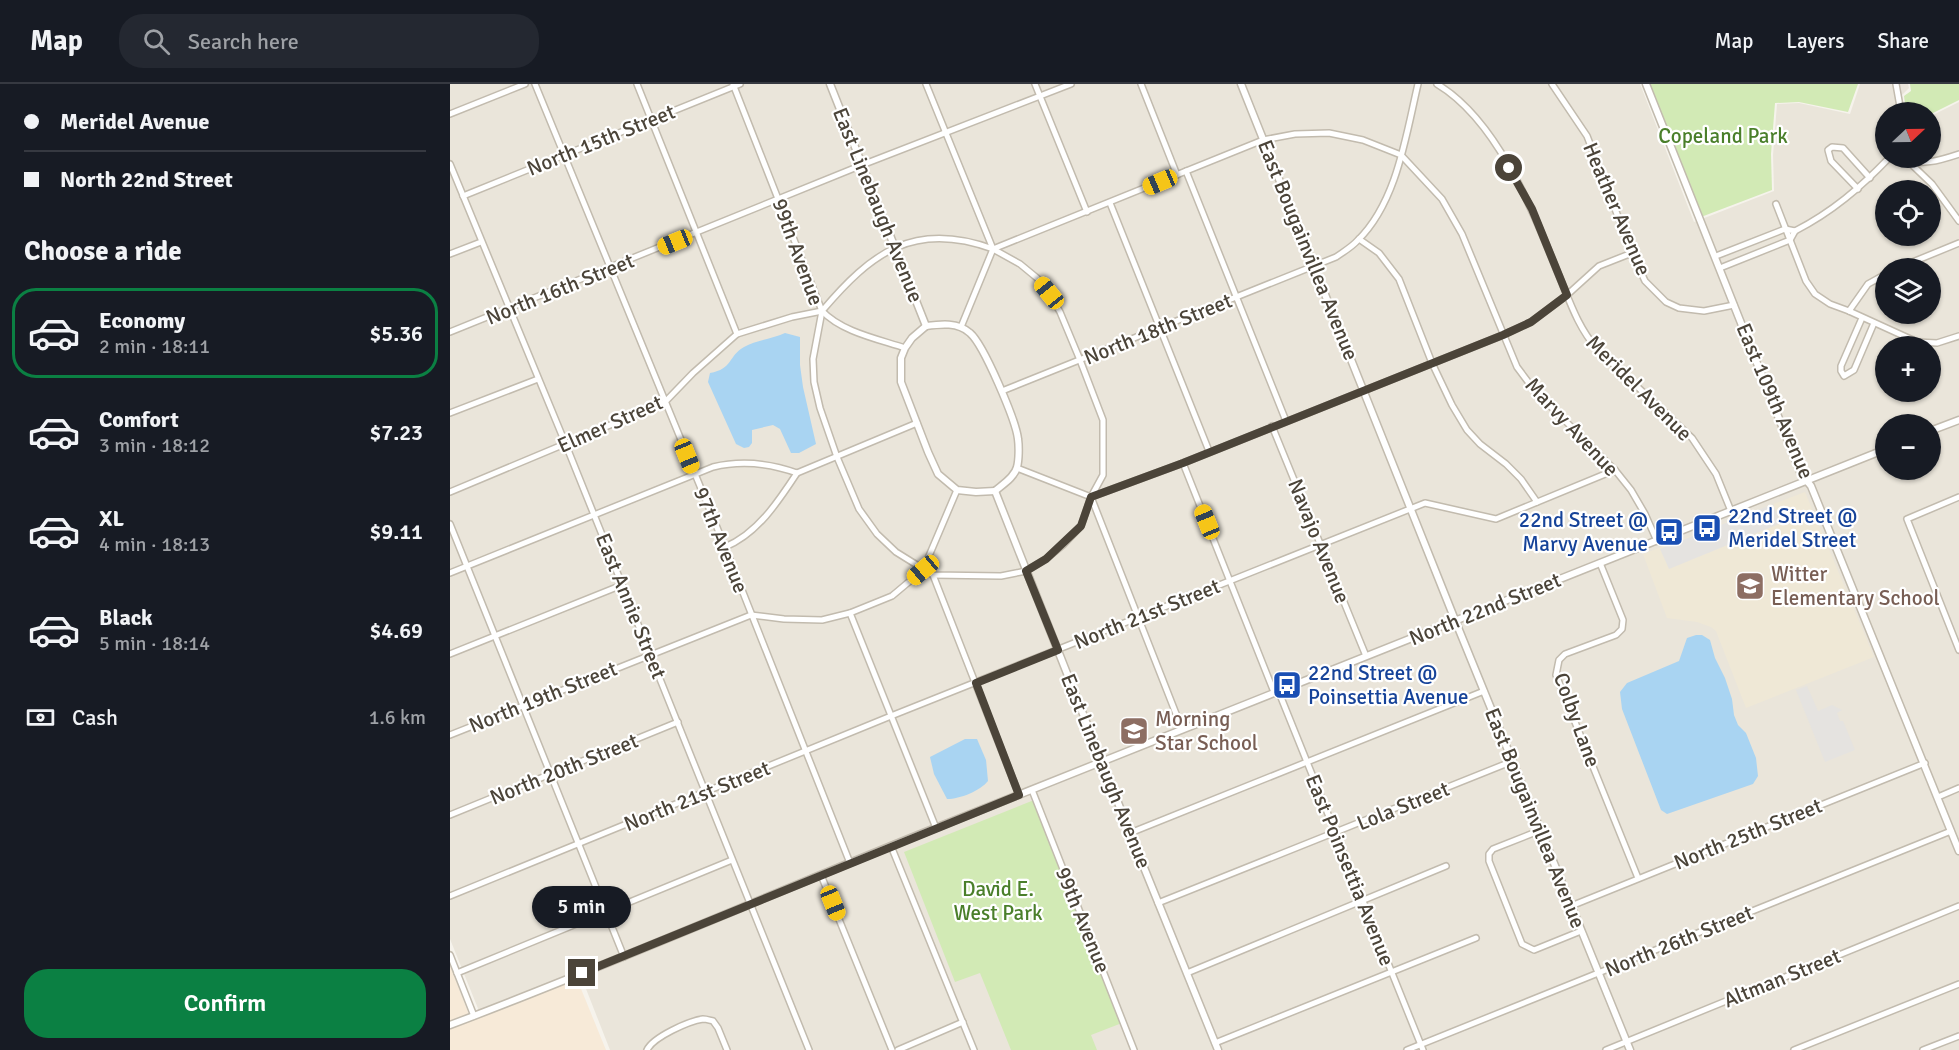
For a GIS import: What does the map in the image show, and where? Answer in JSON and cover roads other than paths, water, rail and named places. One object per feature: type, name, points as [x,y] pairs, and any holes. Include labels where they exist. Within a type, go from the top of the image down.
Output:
[{"type":"street","points":[[450,114],[525,84]]},
{"type":"street","name":"97th Avenue","points":[[535,84],[850,862]]},
{"type":"street","points":[[637,84],[737,334]]},
{"type":"street","name":"East Linebaugh Avenue","points":[[830,84],[926,326]]},
{"type":"street","points":[[926,84],[993,249],[961,327]]},
{"type":"street","points":[[1035,84],[1087,212]]},
{"type":"street","name":"North 16th Street","points":[[450,333],[862,165],[1071,84]]},
{"type":"street","points":[[1141,84],[1177,175]]},
{"type":"street","name":"East Bougainvillea Avenue","points":[[1241,84],[1455,621],[1630,1050]]},
{"type":"street","name":"North 18th Street","points":[[1002,391],[1336,257],[1359,239],[1382,206],[1394,179],[1418,84]]},
{"type":"street","name":"Meridel Avenue","points":[[1437,84],[1457,97],[1498,147],[1532,209],[1585,336],[1692,438],[1716,474],[1731,511]]},
{"type":"street","name":"Heather Avenue","points":[[1552,84],[1587,136],[1645,281],[1666,302],[1679,308],[1718,310],[1734,305]]},
{"type":"street","name":"East 109th Avenue","points":[[1646,84],[1801,474],[1811,486],[1959,851]]},
{"type":"street","points":[[1896,84],[1899,102]]},
{"type":"street","name":"North 15th Street","points":[[463,196],[736,85]]},
{"type":"street","name":"99th Avenue","points":[[736,85],[822,311],[813,359],[814,382],[819,408],[837,457],[860,508],[877,534],[896,552],[923,570]]},
{"type":"street","name":"Marvy Avenue","points":[[993,249],[1263,140],[1295,134],[1329,133],[1363,140],[1401,155],[1442,199],[1462,234],[1517,367],[1534,391],[1615,470],[1631,490],[1657,541]]},
{"type":"street","points":[[1858,189],[1832,160],[1828,150],[1832,147],[1843,148],[1869,178]]},
{"type":"street","points":[[1941,158],[1959,154]]},
{"type":"street","name":"East Annie Street","points":[[450,164],[566,445],[809,1050]]},
{"type":"street","points":[[1720,268],[1790,240],[1795,231],[1832,211],[1879,168]]},
{"type":"street","points":[[1915,168],[1932,184],[1959,221]]},
{"type":"street","points":[[1186,171],[1286,421]]},
{"type":"street","points":[[1110,203],[1209,451]]},
{"type":"street","points":[[1776,204],[1806,281],[1815,294],[1830,304],[1849,310],[1917,342],[1937,343],[1959,336]]},
{"type":"street","points":[[1716,256],[1785,229],[1795,231]]},
{"type":"street","points":[[905,348],[843,326],[830,320],[822,311],[855,273],[876,256],[896,246],[921,239],[945,239],[970,241],[993,249],[1020,264],[1043,285],[1060,312],[1103,420],[1103,475],[1091,497],[1081,526],[1046,559],[1026,571],[1001,576],[933,575],[923,570]]},
{"type":"street","points":[[1359,239],[1379,253],[1399,279],[1432,363],[1467,430],[1521,479],[1537,502]]},
{"type":"street","points":[[450,254],[482,242]]},
{"type":"street","points":[[1922,258],[1959,243]]},
{"type":"street","points":[[1017,468],[1091,497],[1183,463],[1503,335],[1531,322],[1567,295],[1599,266],[1632,253]]},
{"type":"street","points":[[1849,310],[1868,284],[1875,280]]},
{"type":"street","name":"Elmer Street","points":[[450,492],[665,402],[693,373],[737,334],[792,317],[822,311]]},
{"type":"street","points":[[1862,318],[1841,366],[1844,376],[1854,370],[1874,323]]},
{"type":"street","points":[[943,324],[961,327],[971,333],[980,344],[1002,391],[1018,438],[1017,468],[1008,480],[995,490],[976,492],[957,490],[938,474],[901,382],[901,358],[912,338],[926,326],[943,324]]},
{"type":"street","points":[[450,413],[538,379]]},
{"type":"street","points":[[1941,427],[1959,420]]},
{"type":"street","points":[[724,547],[740,541],[768,514],[797,473],[917,423]]},
{"type":"street","name":"Navajo Avenue","points":[[1272,426],[1366,656]]},
{"type":"street","name":"North 22nd Street","points":[[450,1025],[624,957],[850,862],[1276,691],[1875,453]]},
{"type":"street","points":[[450,573],[694,474],[729,463],[753,463],[797,473]]},
{"type":"street","name":"East Poinsettia Avenue","points":[[1183,463],[1422,1047]]},
{"type":"street","name":"North 21st Street","points":[[450,896],[891,716],[1425,503],[1496,519],[1615,470]]},
{"type":"street","name":"North 19th Street","points":[[450,735],[751,615],[822,620],[850,614],[892,596],[923,570],[957,490]]},
{"type":"street","name":"East Linebaugh Avenue","points":[[995,490],[1217,1047]]},
{"type":"street","points":[[1091,497],[1182,729]]},
{"type":"street","points":[[1959,497],[1907,519],[1959,650]]},
{"type":"street","points":[[450,524],[624,957]]},
{"type":"street","name":"Colby Lane","points":[[1600,563],[1623,620],[1622,629],[1616,635],[1565,654],[1559,660],[1556,675],[1638,878]]},
{"type":"street","points":[[933,575],[1019,795]]},
{"type":"street","points":[[450,654],[622,585]]},
{"type":"street","points":[[850,614],[936,828]]},
{"type":"street","points":[[1130,833],[1484,691]]},
{"type":"street","name":"North 20th Street","points":[[450,815],[678,722]]},
{"type":"street","name":"Lola Street","points":[[1158,903],[1513,761]]},
{"type":"street","name":"North 25th Street","points":[[1571,906],[1925,763]]},
{"type":"street","points":[[1938,796],[1959,788]]},
{"type":"street","name":"99th Avenue","points":[[1032,790],[1134,1050]]},
{"type":"street","points":[[1541,830],[1493,849],[1489,854],[1489,861],[1493,872],[1522,944],[1534,950],[1581,931]]},
{"type":"street","name":"North 26th Street","points":[[1407,1050],[1422,1047],[1598,973],[1951,831]]},
{"type":"street","points":[[891,846],[974,1050]]},
{"type":"street","points":[[457,973],[732,860]]},
{"type":"street","points":[[1186,973],[1446,866]]},
{"type":"street","points":[[821,875],[892,1050]]},
{"type":"street","name":"Altman Street","points":[[1606,1050],[1959,906]]},
{"type":"street","points":[[1217,1047],[1476,938]]},
{"type":"street","points":[[450,955],[474,1016]]},
{"type":"street","points":[[1794,1050],[1959,984]]},
{"type":"street","points":[[647,1050],[652,1042],[702,1019],[713,1021],[727,1050]]},
{"type":"street","points":[[898,1050],[963,1022]]},
{"type":"street","points":[[1923,1050],[1959,1035]]},
{"type":"street","points":[[1942,1042],[1945,1050]]},
{"type":"water","points":[[785,333],[800,337],[803,387],[816,444],[799,453],[791,453],[780,429],[773,425],[752,430],[752,443],[749,447],[744,448],[736,444],[708,382],[710,373],[723,369],[744,347]]},
{"type":"water","points":[[1702,635],[1710,640],[1732,699],[1734,715],[1738,725],[1746,733],[1756,758],[1758,776],[1753,784],[1667,814],[1661,810],[1622,709],[1620,692],[1627,683],[1679,661],[1687,638]]},
{"type":"water","points":[[965,739],[977,739],[986,760],[988,781],[969,794],[947,799],[934,774],[930,757]]},
{"type":"place","name":"22nd Street @ Meridel Street","points":[[1707,528]]},
{"type":"place","name":"22nd Street @ Marvy Avenue","points":[[1669,532]]},
{"type":"place","name":"Witter Elementary School","points":[[1750,586]]},
{"type":"place","name":"22nd Street @ Poinsettia Avenue","points":[[1287,685]]},
{"type":"place","name":"Morning Star School","points":[[1134,731]]},
{"type":"park label","name":"Copeland Park","points":[[1723,136]]},
{"type":"park label","name":"David E. West Park","points":[[998,901]]}]
